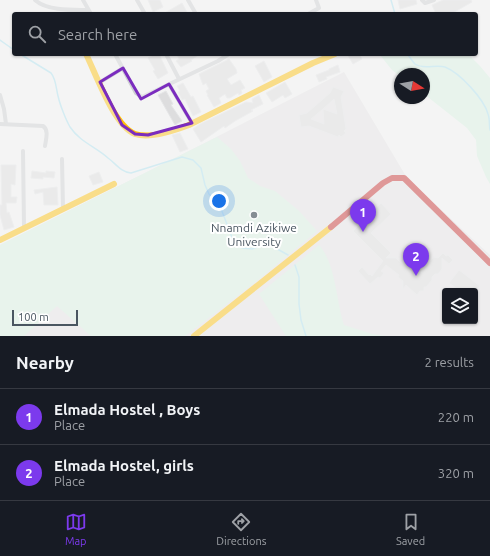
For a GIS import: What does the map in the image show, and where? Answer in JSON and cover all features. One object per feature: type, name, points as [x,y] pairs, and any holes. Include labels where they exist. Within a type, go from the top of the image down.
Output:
[{"type":"street","points":[[35,0],[39,4],[47,7],[68,10],[88,10],[83,0]]},
{"type":"street","points":[[137,0],[143,12]]},
{"type":"street","points":[[188,0],[195,12]]},
{"type":"street","points":[[312,12],[319,8],[316,0]]},
{"type":"street","points":[[422,0],[425,3],[434,0]]},
{"type":"street","points":[[87,56],[115,114],[127,130],[135,134],[148,135],[178,130],[330,56]]},
{"type":"street","points":[[116,56],[136,93],[142,98],[218,61],[222,56]]},
{"type":"street","points":[[167,56],[179,79]]},
{"type":"street","points":[[100,82],[123,68]]},
{"type":"street","points":[[169,84],[192,123]]},
{"type":"street","points":[[0,95],[6,124]]},
{"type":"street","points":[[0,124],[46,127],[47,132],[45,146]]},
{"type":"street","points":[[23,151],[24,227]]},
{"type":"street","points":[[62,159],[63,209]]},
{"type":"street","points":[[194,336],[263,282],[383,182],[392,178],[404,178],[490,263]]},
{"type":"street","points":[[0,240],[114,184]]},
{"type":"highlighted area","points":[[123,68],[141,99],[169,84],[192,123],[148,135],[135,134],[122,125],[100,82]]},
{"type":"shaded area","name":"Nnamdi Azikiwe University","points":[[344,72],[407,178],[490,255],[490,336],[0,336],[0,245]]},
{"type":"green space","points":[[381,56],[470,56],[480,66],[490,78],[490,184],[477,156],[476,140],[467,128],[430,99],[430,68],[394,68],[394,72]]},
{"type":"green space","points":[[217,137],[231,149],[240,161],[248,178],[260,186],[275,191],[299,211],[317,231],[253,284],[185,336],[91,336],[57,306],[24,336],[0,336],[0,245]]},
{"type":"green space","points":[[319,245],[329,262],[344,325],[372,334],[386,336],[286,336],[259,294]]},
{"type":"building","points":[[148,0],[160,0],[163,7],[153,12]]},
{"type":"building","points":[[398,0],[416,0],[417,4],[400,9]]},
{"type":"building","points":[[443,0],[471,0],[472,2],[454,12],[435,12],[432,5]]},
{"type":"building","points":[[182,3],[187,12],[166,12]]},
{"type":"building","points":[[152,56],[160,56],[168,73],[158,79],[148,58]]},
{"type":"building","points":[[178,56],[197,56],[191,60],[192,61],[181,67],[176,61],[179,59]]},
{"type":"building","points":[[348,56],[360,56],[362,59],[353,64]]},
{"type":"building","points":[[229,59],[237,73],[227,79],[231,85],[240,80],[245,88],[241,90],[242,93],[239,95],[238,93],[230,98],[227,98],[225,94],[219,98],[221,103],[214,107],[207,95],[206,91],[209,89],[206,83],[203,85],[199,74]]},
{"type":"building","points":[[264,61],[272,77],[264,82],[255,66]]},
{"type":"building","points":[[338,65],[340,72],[326,77],[327,79],[319,82],[316,75]]},
{"type":"building","points":[[285,82],[292,94],[285,98],[283,95],[272,102],[266,93]]},
{"type":"building","points":[[183,83],[191,97],[193,96],[201,112],[193,116],[185,99],[182,100],[178,92],[180,91],[177,86]]},
{"type":"building","points":[[333,87],[344,91],[341,97],[346,129],[344,131],[346,133],[341,137],[339,135],[338,137],[309,126],[301,127],[299,115],[307,113],[330,93]],"holes":[[[334,99],[337,114],[323,109]],[[323,109],[324,124],[311,119]]]},
{"type":"building","points":[[166,91],[173,104],[171,105],[182,121],[175,125],[158,95]]},
{"type":"building","points":[[259,95],[263,104],[251,110],[253,111],[225,128],[224,126],[201,142],[193,129],[200,124],[246,102],[253,103],[252,99]]},
{"type":"building","points":[[180,133],[188,149],[180,152],[172,135]]},
{"type":"building","points":[[1,165],[16,165],[15,185],[11,184],[11,197],[17,197],[16,203],[6,203],[7,213],[9,212],[14,227],[4,230],[0,215],[0,205],[2,205]]},
{"type":"building","points":[[32,171],[46,173],[46,171],[55,172],[54,178],[31,178]]},
{"type":"building","points":[[99,172],[103,182],[93,185],[89,176]]},
{"type":"building","points":[[57,187],[58,205],[44,205],[43,192],[35,194],[34,190]]},
{"type":"building","points":[[381,203],[391,214],[371,233],[391,253],[386,258],[396,258],[415,276],[418,273],[422,273],[422,269],[434,257],[438,258],[443,253],[446,256],[448,255],[453,260],[449,264],[442,258],[442,269],[438,274],[435,274],[432,277],[432,280],[426,287],[424,287],[424,291],[420,291],[417,295],[406,285],[403,289],[403,281],[398,277],[399,275],[386,265],[381,271],[384,273],[380,278],[378,277],[370,284],[358,271],[362,267],[369,275],[370,274],[372,276],[383,261],[353,231]]},
{"type":"building","points":[[459,270],[480,286],[478,288],[456,288],[449,283]]},
{"type":"waterway","points":[[391,0],[394,12]]},
{"type":"waterway","points":[[0,40],[12,49]]},
{"type":"waterway","points":[[23,56],[53,75],[58,96],[68,124],[78,137],[128,173],[182,157],[193,160],[201,168],[209,194],[220,206],[233,240],[238,246],[252,249],[266,244],[288,255]]},
{"type":"waterway","points":[[409,56],[418,66],[445,67],[451,70],[471,87],[486,108],[490,130]]},
{"type":"waterway","points":[[295,265],[299,277],[299,304],[301,320],[306,336]]},
{"type":"traffic: slow","points":[[87,56],[106,98],[120,121],[127,129],[135,134],[141,135],[155,135],[189,125],[313,63],[330,56]]},
{"type":"traffic: slow","points":[[0,240],[114,184]]},
{"type":"traffic: slow","points":[[194,336],[331,227]]},
{"type":"traffic: jam","points":[[331,227],[383,183],[392,178],[404,178],[490,263]]},
{"type":"place","name":"Nnamdi Azikiwe University","points":[[254,215]]},
{"type":"place","name":"Elmada Hostel , Boys","points":[[363,232]]},
{"type":"place","name":"Elmada Hostel, girls","points":[[416,276]]}]
